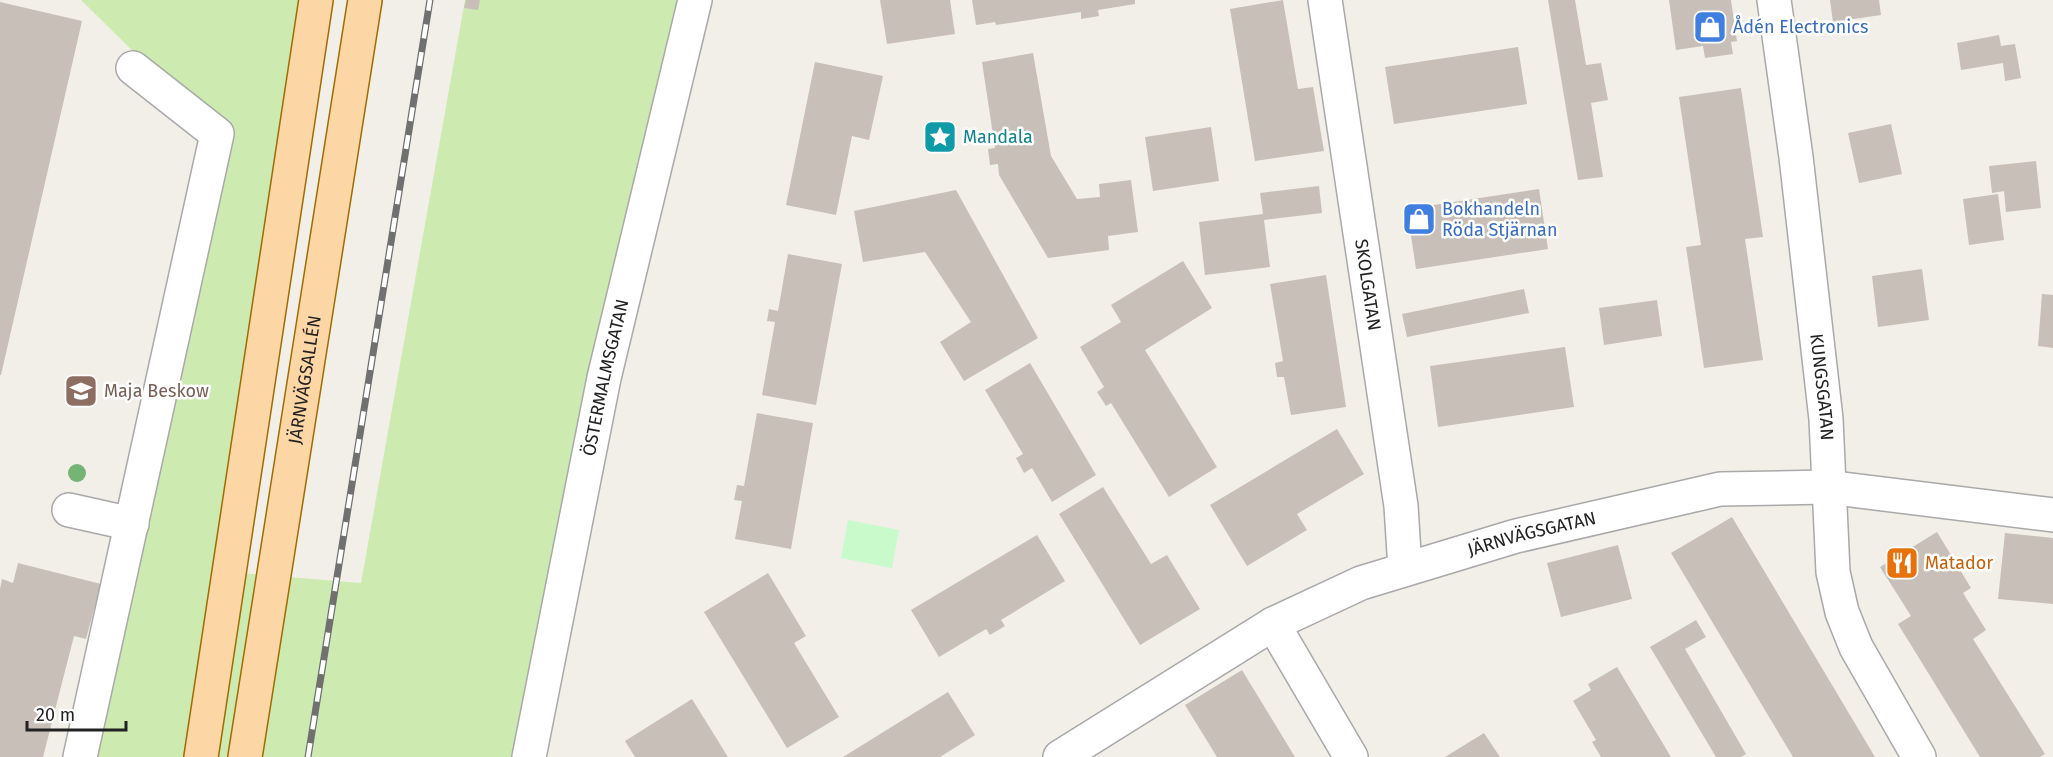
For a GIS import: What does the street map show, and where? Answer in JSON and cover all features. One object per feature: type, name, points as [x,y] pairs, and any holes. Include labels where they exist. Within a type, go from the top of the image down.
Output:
[{"type":"main road","points":[[201,757],[238,500],[316,0]]},
{"type":"main road","name":"JÄRNVÄGSALLÉN","points":[[245,757],[365,0]]},
{"type":"street","name":"ÖSTERMALMSGATAN","points":[[529,757],[604,378],[695,0]]},
{"type":"street","name":"SKOLGATAN","points":[[1325,0],[1401,506],[1405,569]]},
{"type":"street","name":"KUNGSGATAN","points":[[1774,0],[1797,157],[1824,409],[1833,572],[1842,612],[1856,647],[1919,757]]},
{"type":"street","points":[[80,757],[217,134],[133,68]]},
{"type":"street","name":"JÄRNVÄGSGATAN","points":[[1060,757],[1273,624],[1361,583],[1516,536],[1720,489],[1827,487],[2053,514]]},
{"type":"street","points":[[69,510],[132,524]]},
{"type":"street","points":[[1273,624],[1351,757]]},
{"type":"green space","points":[[81,0],[316,0],[228,572],[361,583],[465,0],[695,0],[529,757],[80,757],[217,134]]},
{"type":"green space","points":[[848,520],[899,530],[892,568],[841,558]]},
{"type":"building","points":[[466,0],[480,0],[478,10],[464,8]]},
{"type":"building","points":[[880,0],[950,0],[955,34],[887,44]]},
{"type":"building","points":[[972,0],[1135,0],[1135,4],[1098,10],[1099,16],[1081,19],[1081,12],[996,25],[995,22],[976,25]]},
{"type":"building","points":[[1283,0],[1298,89],[1313,87],[1324,151],[1255,161],[1230,9]]},
{"type":"building","points":[[1548,0],[1575,0],[1586,65],[1601,63],[1608,100],[1591,103],[1603,177],[1578,180]]},
{"type":"building","points":[[1669,0],[1731,0],[1737,41],[1731,42],[1733,54],[1705,58],[1703,46],[1676,50]]},
{"type":"building","points":[[1830,0],[1879,0],[1881,15],[1833,22]]},
{"type":"building","points":[[0,2],[82,21],[1,375],[0,375]]},
{"type":"building","points":[[1999,35],[2001,46],[2015,44],[2021,78],[2005,81],[2003,63],[1961,70],[1957,43]]},
{"type":"building","points":[[1518,47],[1527,104],[1394,124],[1385,67]]},
{"type":"building","points":[[1033,53],[1051,156],[1077,199],[1100,197],[1099,184],[1131,180],[1138,232],[1108,236],[1109,250],[1048,258],[999,175],[998,164],[990,165],[988,149],[995,148],[982,62]]},
{"type":"building","points":[[815,62],[883,76],[869,140],[852,136],[836,215],[786,205]]},
{"type":"building","points":[[1741,88],[1763,237],[1745,239],[1763,360],[1704,368],[1686,247],[1701,245],[1679,97]]},
{"type":"building","points":[[1891,124],[1902,174],[1859,183],[1848,133]]},
{"type":"building","points":[[1211,127],[1219,181],[1153,191],[1145,137]]},
{"type":"building","points":[[2036,161],[2041,208],[2006,212],[2004,191],[1992,193],[1989,166]]},
{"type":"building","points":[[1319,186],[1322,213],[1264,220],[1270,267],[1205,275],[1199,222],[1263,214],[1260,193]]},
{"type":"building","points":[[1539,189],[1548,249],[1416,269],[1407,209]]},
{"type":"building","points":[[956,190],[1038,338],[964,381],[940,342],[971,322],[925,252],[863,262],[854,211]]},
{"type":"building","points":[[1998,194],[2004,240],[1969,245],[1963,199]]},
{"type":"building","points":[[788,254],[842,264],[816,405],[762,395],[775,322],[767,321],[769,309],[778,311]]},
{"type":"building","points":[[1183,261],[1212,308],[1145,350],[1217,467],[1169,497],[1111,403],[1106,406],[1097,392],[1104,387],[1080,347],[1121,322],[1111,305]]},
{"type":"building","points":[[1922,269],[1929,320],[1878,327],[1872,276]]},
{"type":"building","points":[[1326,275],[1346,407],[1291,415],[1284,377],[1277,377],[1275,363],[1283,361],[1270,284]]},
{"type":"building","points":[[1524,289],[1529,313],[1407,337],[1402,314]]},
{"type":"building","points":[[2042,294],[2053,295],[2053,348],[2038,346]]},
{"type":"building","points":[[1657,300],[1662,336],[1604,345],[1599,308]]},
{"type":"building","points":[[1565,347],[1574,407],[1438,427],[1430,366]]},
{"type":"building","points":[[1030,363],[1096,475],[1052,502],[1032,468],[1024,473],[1016,458],[1023,454],[985,390]]},
{"type":"building","points":[[757,413],[813,423],[791,549],[735,539],[742,501],[734,500],[737,485],[744,486]]},
{"type":"building","points":[[1337,429],[1364,474],[1297,514],[1307,530],[1247,566],[1210,505]]},
{"type":"building","points":[[1103,487],[1151,564],[1167,555],[1200,609],[1140,645],[1059,514]]},
{"type":"building","points":[[1732,517],[1875,757],[1793,757],[1671,553]]},
{"type":"building","points":[[1937,532],[1971,588],[1963,593],[1986,630],[1973,639],[2045,754],[2040,757],[1980,757],[1898,624],[1911,616],[1880,567]]},
{"type":"building","points":[[2005,533],[2053,538],[2053,604],[1998,599]]},
{"type":"building","points":[[1037,535],[1065,581],[1001,620],[1005,626],[990,635],[986,629],[939,657],[911,610]]},
{"type":"building","points":[[1618,545],[1632,599],[1561,617],[1547,563]]},
{"type":"building","points":[[18,563],[101,584],[86,639],[74,636],[43,757],[0,757],[0,589],[2,579],[13,583]]},
{"type":"building","points":[[768,573],[806,636],[794,643],[839,717],[787,748],[704,612]]},
{"type":"building","points":[[1696,620],[1706,637],[1685,649],[1746,754],[1741,757],[1716,757],[1650,647]]},
{"type":"building","points":[[1617,667],[1671,757],[1601,757],[1592,742],[1596,740],[1573,701],[1591,690],[1588,684]]},
{"type":"building","points":[[1242,670],[1295,757],[1217,757],[1185,705]]},
{"type":"building","points":[[948,692],[975,735],[940,757],[843,757]]},
{"type":"building","points":[[692,699],[728,757],[635,757],[625,741]]},
{"type":"building","points":[[1484,733],[1500,757],[1445,757]]},
{"type":"railway","points":[[308,757],[430,0]]},
{"type":"place","name":"Ådén Electronics","points":[[1710,27]]},
{"type":"place","name":"Mandala","points":[[940,137]]},
{"type":"place","name":"Bokhandeln Röda Stjärnan","points":[[1419,219]]},
{"type":"place","name":"Maja Beskow","points":[[81,391]]},
{"type":"place","name":"Matador","points":[[1902,563]]}]
